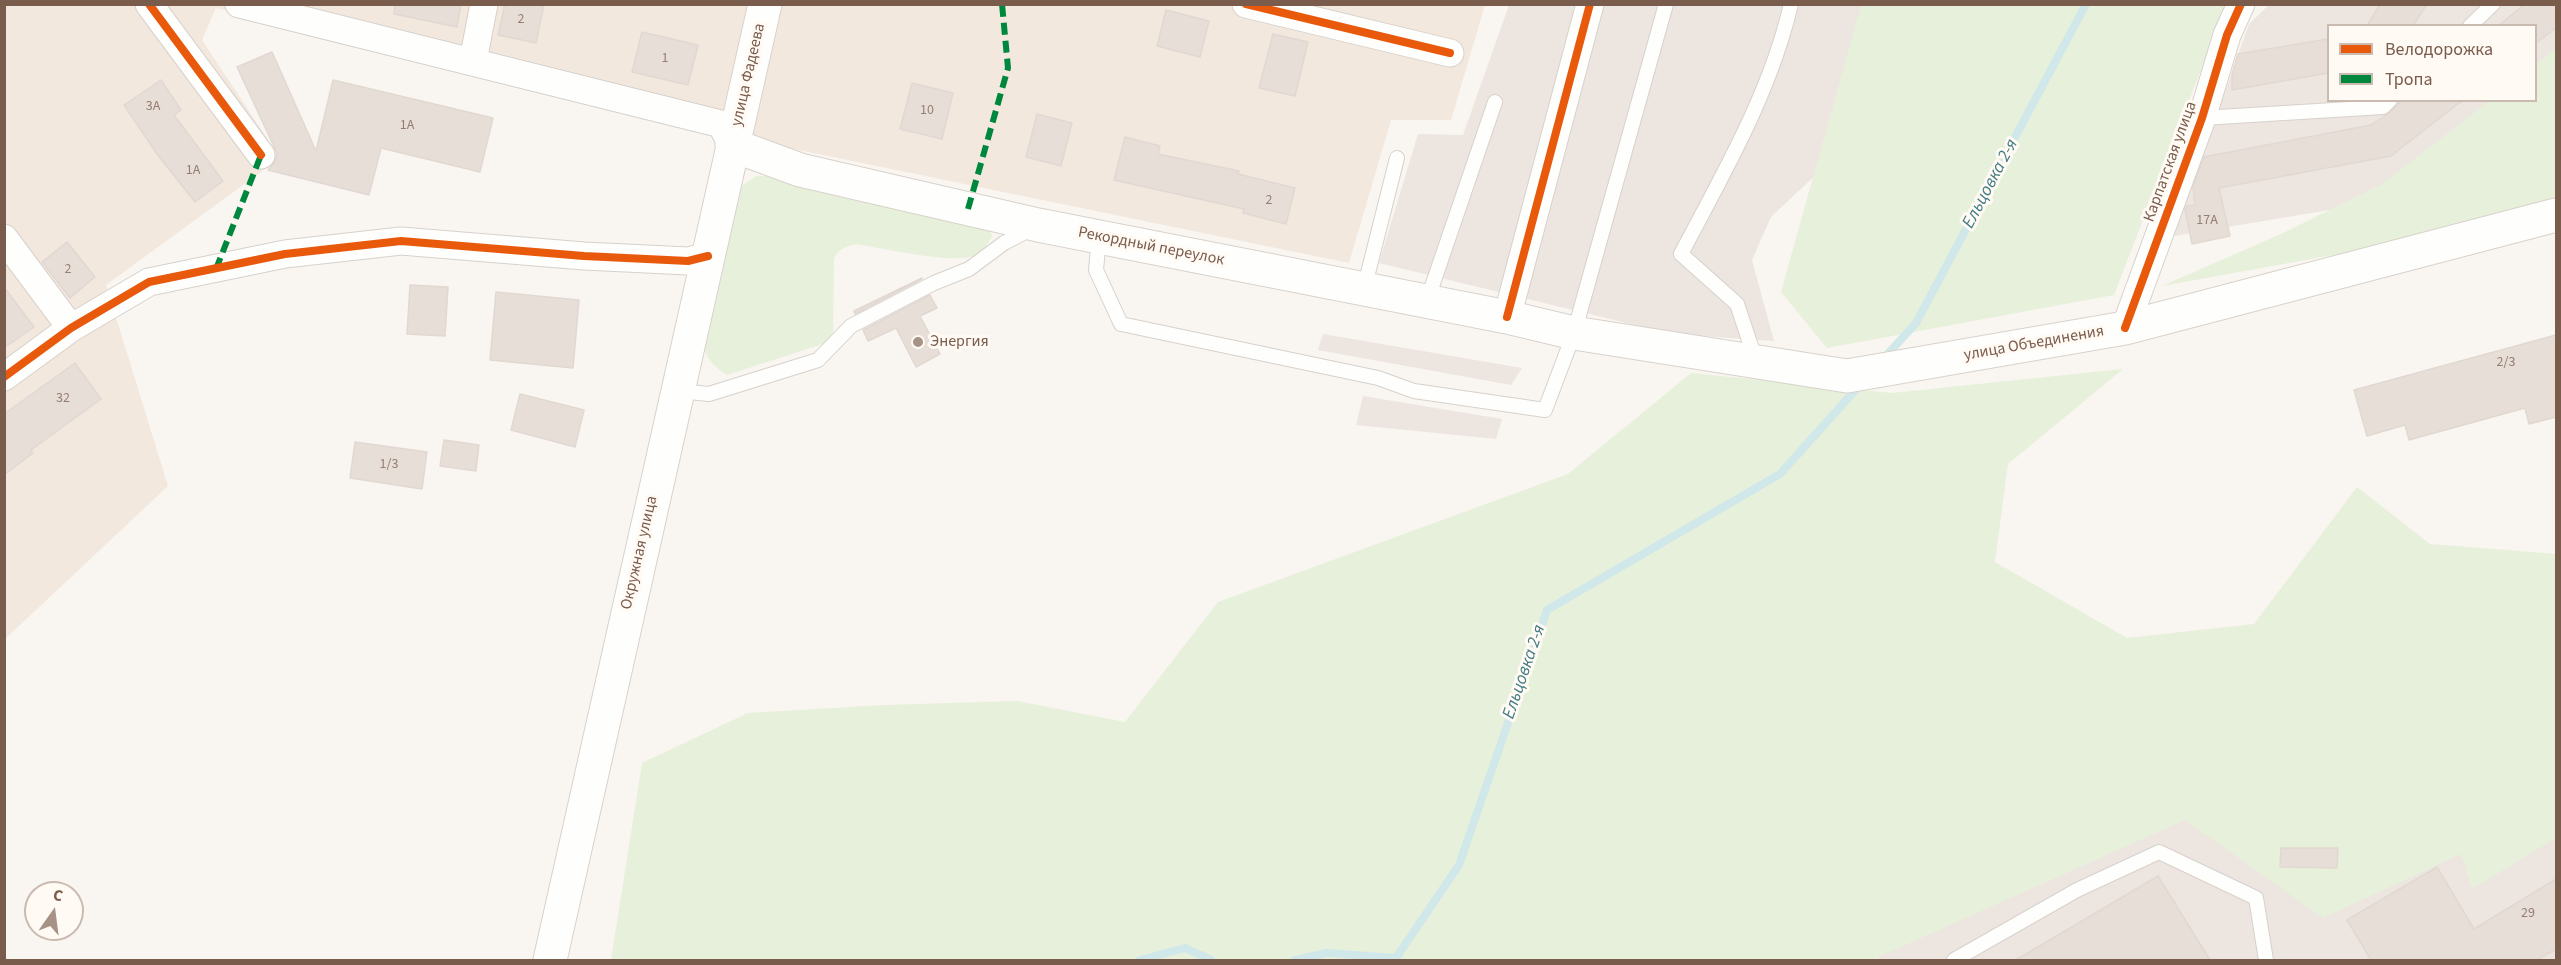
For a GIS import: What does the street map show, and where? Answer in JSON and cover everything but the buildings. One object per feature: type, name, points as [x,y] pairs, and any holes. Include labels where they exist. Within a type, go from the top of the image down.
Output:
[{"type":"main road","name":"улица Фадеева","points":[[732,145],[765,4]]},
{"type":"main road","name":"Рекордный переулок","points":[[732,145],[800,170],[1038,225],[1507,317],[1574,333]]},
{"type":"main road","name":"Окружная улица","points":[[550,960],[732,145]]},
{"type":"main road","name":"улица Объединения","points":[[1574,333],[1847,376],[2125,328],[2556,215]]},
{"type":"street","points":[[148,4],[261,156]]},
{"type":"street","points":[[239,4],[281,10],[721,124],[732,145]]},
{"type":"street","points":[[473,61],[484,4]]},
{"type":"street","points":[[1245,4],[1450,53]]},
{"type":"street","points":[[1507,317],[1590,4]]},
{"type":"street","name":"Карпатская улица","points":[[2125,328],[2202,118],[2227,35],[2241,4]]},
{"type":"street","points":[[4,238],[71,328]]},
{"type":"street","points":[[4,377],[71,328],[149,282],[285,254],[401,241],[584,256],[688,261],[708,256]]},
{"type":"lane","points":[[1099,237],[1096,270],[1121,324],[1378,378],[1414,391],[1545,410],[1574,333],[1666,4]]},
{"type":"lane","points":[[1756,361],[1737,304],[1681,254],[1749,124],[1784,34],[1791,4]]},
{"type":"lane","points":[[2472,24],[2493,4]]},
{"type":"lane","points":[[1427,301],[1496,102]]},
{"type":"lane","points":[[2202,118],[2383,107],[2388,102]]},
{"type":"lane","points":[[1364,289],[1397,158]]},
{"type":"lane","points":[[676,390],[709,394],[818,360],[851,326],[934,283],[969,269],[1004,243],[1038,225]]},
{"type":"lane","points":[[1954,960],[2077,890],[2159,852],[2256,898],[2266,960]]},
{"type":"shaded area","points":[[5,5],[1485,5],[1451,120],[1391,120],[1349,263],[692,128],[216,8],[202,40],[280,158],[106,285],[168,486],[5,639]]},
{"type":"shaded area","points":[[1509,5],[1863,5],[1823,168],[1771,217],[1752,260],[1774,341],[1672,334],[1379,263],[1418,134],[1463,135]]},
{"type":"shaded area","points":[[2269,5],[2556,5],[2556,60],[2537,75],[2537,24],[2327,24],[2327,102],[2502,102],[2365,204],[2174,236],[2249,24]]},
{"type":"shaded area","points":[[1323,334],[1522,368],[1511,385],[1318,350]]},
{"type":"shaded area","points":[[1363,396],[1502,419],[1496,439],[1356,425]]},
{"type":"shaded area","points":[[2556,699],[2556,960],[1874,960],[2033,865]]},
{"type":"green space","points":[[1861,5],[2226,5],[2114,295],[1827,348],[1781,292]]},
{"type":"green space","points":[[2556,48],[2556,201],[2405,242],[2162,286],[2281,234],[2382,184],[2488,102],[2537,102],[2537,63]]},
{"type":"green space","points":[[756,176],[769,176],[987,222],[992,236],[980,252],[973,256],[959,258],[931,257],[856,244],[843,248],[834,259],[833,331],[829,342],[727,375],[710,360],[700,339],[735,194]]},
{"type":"green space","points":[[2123,369],[2008,464],[1995,562],[2127,638],[2254,624],[2357,487],[2430,544],[2556,554],[2556,838],[2472,889],[2461,854],[2323,918],[2185,820],[1872,960],[611,960],[642,763],[748,713],[884,705],[1017,701],[1125,722],[1218,602],[1568,474],[1691,373],[1892,393]]},
{"type":"waterway","name":"Ельцовка 2-я","points":[[1886,356],[1916,323],[2086,4]]},
{"type":"waterway","name":"Ельцовка 2-я","points":[[1295,960],[1327,953],[1396,958],[1459,865],[1547,610],[1780,474],[1859,386]]},
{"type":"waterway","name":"Ельцовка 2-я","points":[[1140,960],[1185,948],[1211,960]]},
{"type":"marked path","points":[[968,209],[1008,68],[1002,4]]},
{"type":"marked path","points":[[216,269],[261,155]]},
{"type":"cycle path","points":[[149,4],[261,155]]},
{"type":"cycle path","points":[[1246,4],[1450,53]]},
{"type":"cycle path","points":[[1507,317],[1590,4]]},
{"type":"cycle path","points":[[2125,328],[2202,118],[2227,35],[2241,4]]},
{"type":"cycle path","points":[[4,377],[71,328],[149,282],[285,254],[401,241],[584,256],[688,261],[708,256]]},
{"type":"place","name":"Энергия","points":[[918,342]]}]
